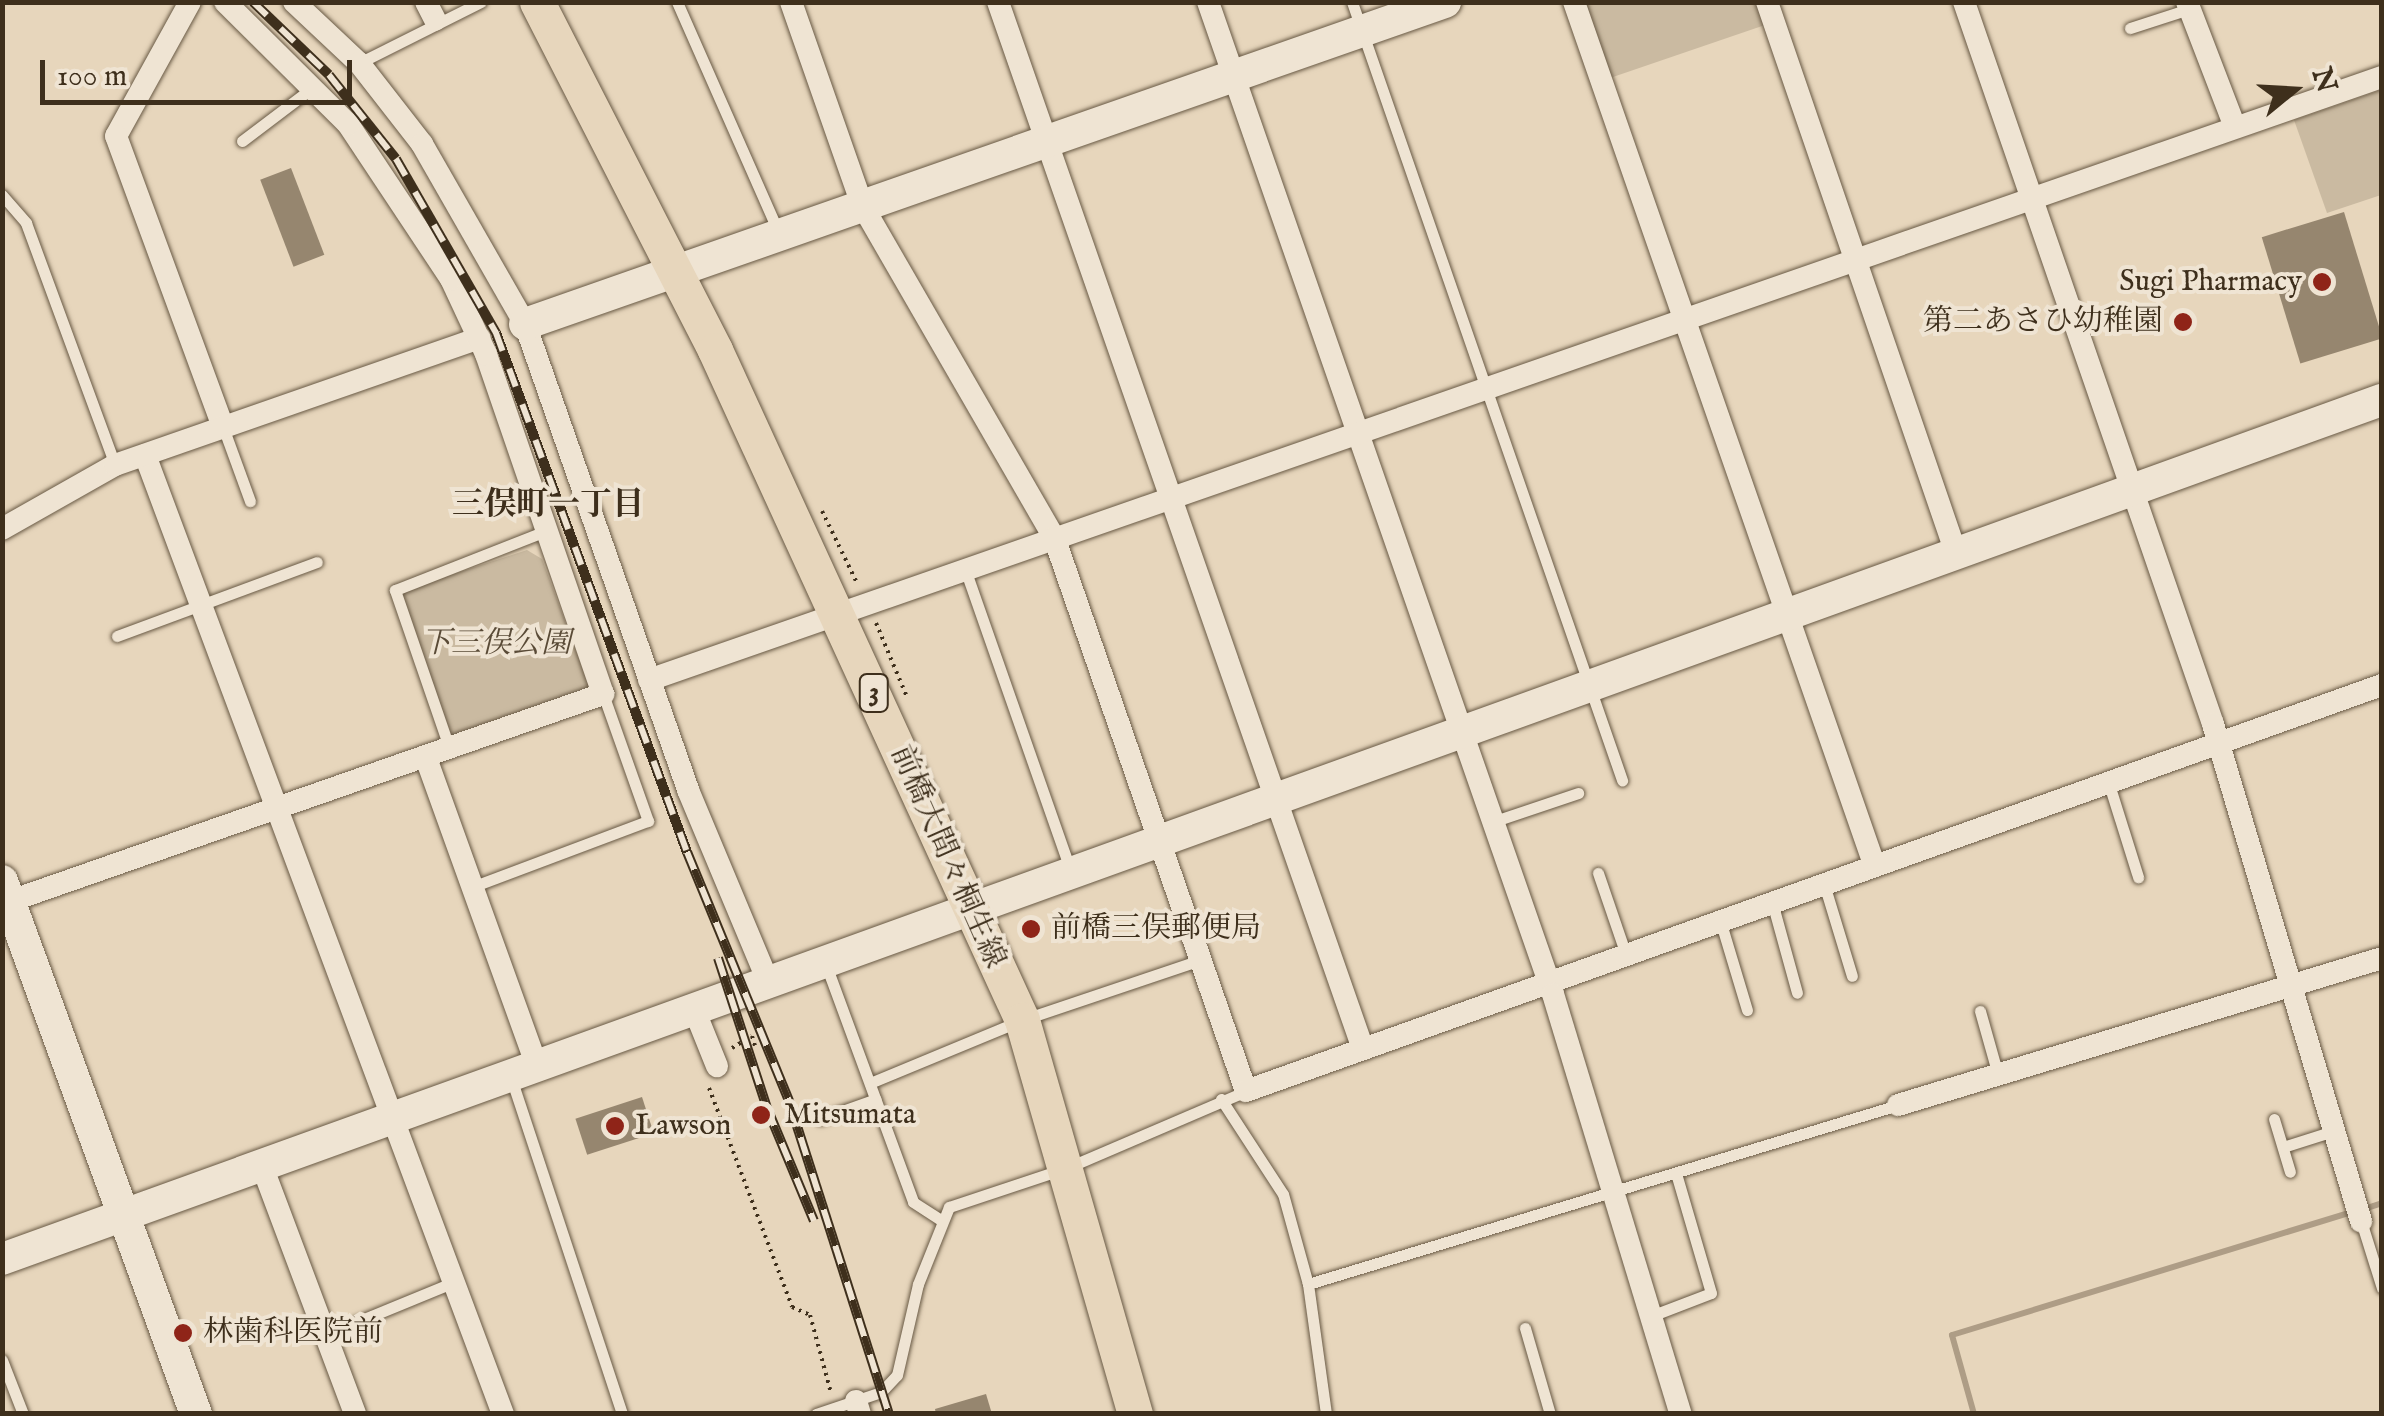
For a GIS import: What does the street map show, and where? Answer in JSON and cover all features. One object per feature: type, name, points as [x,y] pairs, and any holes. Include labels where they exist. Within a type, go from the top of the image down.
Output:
[{"type":"main road","name":"前橋大間々桐生線","points":[[537,2],[674,270],[842,618],[967,911],[1022,1020],[1069,1167],[1135,1414]]},
{"type":"street","points":[[190,2],[116,136],[223,427]]},
{"type":"street","points":[[196,1414],[5,895],[279,812],[602,694],[479,338],[405,201],[315,85],[226,2]]},
{"type":"street","points":[[294,2],[359,63],[458,197],[525,324],[650,680],[768,981]]},
{"type":"street","points":[[791,2],[862,206],[1054,537],[1246,1091],[2382,685]]},
{"type":"street","points":[[998,2],[1364,1049]]},
{"type":"street","points":[[1208,2],[1548,983],[1680,1414]]},
{"type":"street","points":[[525,324],[1233,77],[1357,17],[1445,2]]},
{"type":"street","points":[[1574,2],[1874,864]]},
{"type":"street","points":[[1766,2],[1956,554]]},
{"type":"street","points":[[1964,2],[2027,200],[2216,742],[2361,1220]]},
{"type":"street","points":[[2188,6],[2235,126]]},
{"type":"street","points":[[650,680],[842,618],[1054,537],[2382,77]]},
{"type":"street","points":[[2,530],[115,464],[479,338]]},
{"type":"street","points":[[2,1258],[2382,400]]},
{"type":"street","points":[[145,455],[503,1414]]},
{"type":"street","points":[[426,758],[472,887],[523,1069]]},
{"type":"street","points":[[1898,1105],[2382,958]]},
{"type":"street","points":[[698,1019],[713,1076]]},
{"type":"street","points":[[262,1166],[355,1414]]},
{"type":"lane","points":[[359,63],[430,12],[482,2]]},
{"type":"lane","points":[[676,2],[779,234]]},
{"type":"lane","points":[[2130,28],[2188,6]]},
{"type":"lane","points":[[1357,17],[1622,780]]},
{"type":"lane","points":[[242,142],[315,85]]},
{"type":"lane","points":[[2,194],[26,223],[115,464]]},
{"type":"lane","points":[[223,427],[250,500]]},
{"type":"lane","points":[[449,747],[395,590],[548,530]]},
{"type":"lane","points":[[117,636],[203,608],[318,562]]},
{"type":"lane","points":[[965,569],[1071,872]]},
{"type":"lane","points":[[472,887],[648,821],[602,694]]},
{"type":"lane","points":[[2108,780],[2138,877]]},
{"type":"lane","points":[[1492,822],[1578,793]]},
{"type":"lane","points":[[1598,873],[1626,955]]},
{"type":"lane","points":[[1823,883],[1852,976]]},
{"type":"lane","points":[[1772,902],[1798,993]]},
{"type":"lane","points":[[1720,920],[1746,1010]]},
{"type":"lane","points":[[870,1084],[1022,1020],[1200,960]]},
{"type":"lane","points":[[825,961],[913,1202],[940,1220]]},
{"type":"lane","points":[[1980,1011],[1998,1075]]},
{"type":"lane","points":[[523,1069],[622,1414]]},
{"type":"lane","points":[[816,1414],[850,1407],[881,1392],[897,1375],[940,1220],[957,1202],[1069,1167],[1246,1091]]},
{"type":"lane","points":[[820,1118],[876,1099]]},
{"type":"lane","points":[[1221,1099],[1271,1167],[1308,1284],[1326,1414]]},
{"type":"lane","points":[[1308,1284],[1898,1105]]},
{"type":"lane","points":[[2274,1119],[2290,1172]]},
{"type":"lane","points":[[2283,1146],[2334,1131]]},
{"type":"lane","points":[[1651,1316],[1710,1292],[1676,1173]]},
{"type":"lane","points":[[2361,1220],[2382,1288]]},
{"type":"lane","points":[[325,1335],[454,1282]]},
{"type":"lane","points":[[1525,1328],[1550,1414]]},
{"type":"lane","points":[[2,1360],[23,1414]]},
{"type":"path","points":[[713,1076],[792,1306],[810,1314],[850,1407]]},
{"type":"green space","points":[[1585,3],[1758,3],[1765,25],[1610,78]]},
{"type":"green space","points":[[2381,90],[2381,195],[2327,213],[2294,120]]},
{"type":"green space","name":"下三俣公園","points":[[527,550],[542,559],[590,689],[453,739],[402,600],[405,590]]},
{"type":"building","points":[[291,168],[324,255],[294,267],[260,180]]},
{"type":"building","name":"Sugi Pharmacy","points":[[2344,212],[2382,338],[2300,363],[2262,237]]},
{"type":"building","name":"Lawson","points":[[642,1097],[654,1133],[587,1155],[575,1119]]},
{"type":"building","points":[[986,1394],[992,1414],[936,1414],[935,1409]]},
{"type":"waterway","points":[[2364,1209],[2382,1203]]},
{"type":"waterway","points":[[1974,1414],[1952,1335],[2352,1212]]},
{"type":"railway","points":[[253,2],[329,75],[396,159],[496,333],[687,852],[789,1101],[889,1414]]},
{"type":"railway","points":[[718,958],[767,1108],[814,1221]]},
{"type":"place","name":"Sugi Pharmacy","points":[[2322,282]]},
{"type":"place","name":"第二あさひ幼稚園","points":[[2183,322]]},
{"type":"place","name":"前橋三俣郵便局","points":[[1031,929]]},
{"type":"place","name":"Mitsumata","points":[[761,1115]]},
{"type":"place","name":"Lawson","points":[[615,1126]]},
{"type":"place","name":"林歯科医院前","points":[[183,1333]]},
{"type":"district","name":"三俣町一丁目","points":[[548,506]]}]
